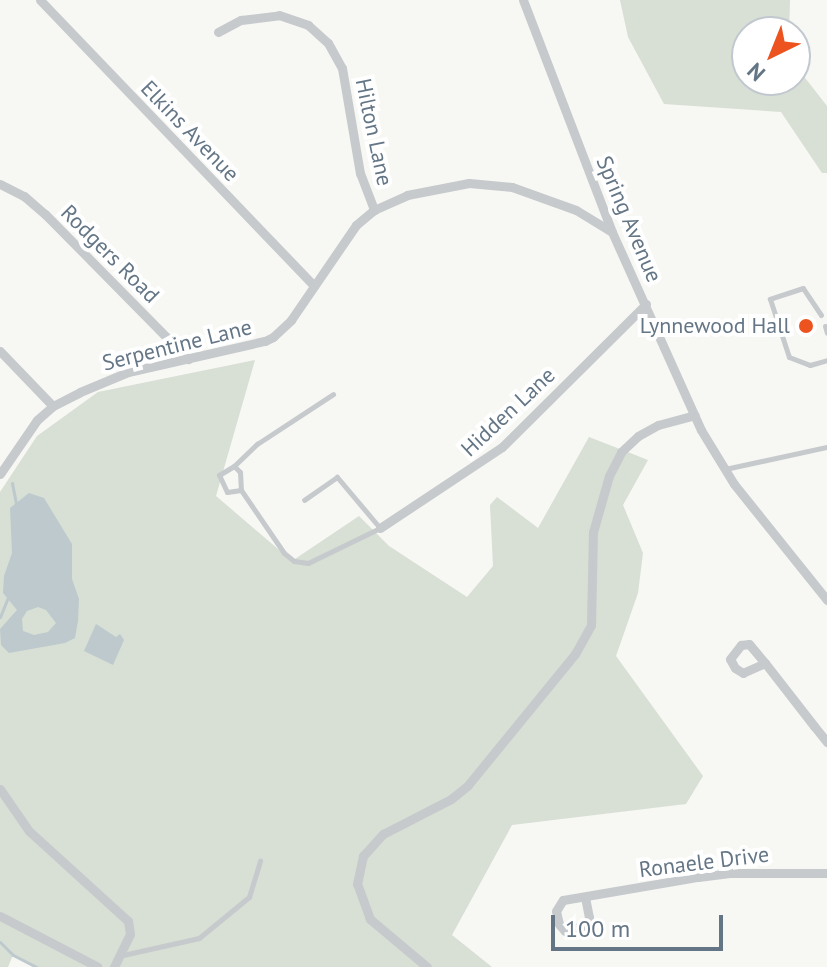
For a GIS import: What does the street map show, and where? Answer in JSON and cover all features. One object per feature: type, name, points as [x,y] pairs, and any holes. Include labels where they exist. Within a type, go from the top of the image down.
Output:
[{"type":"street","name":"Elkins Avenue","points":[[40,0],[314,286]]},
{"type":"street","name":"Spring Avenue","points":[[523,0],[612,232],[695,415],[724,469],[827,600]]},
{"type":"street","name":"Hilton Lane","points":[[218,32],[241,20],[279,15],[302,22],[324,38],[342,68],[360,173],[374,210]]},
{"type":"street","name":"Serpentine Lane","points":[[0,474],[28,431],[53,406],[100,382],[265,341],[291,320],[356,225],[374,210],[432,188],[485,183],[512,187],[558,202],[612,232]]},
{"type":"street","name":"Rodgers Road","points":[[0,184],[24,196],[45,214],[188,359]]},
{"type":"street","name":"Hidden Lane","points":[[380,528],[502,447],[646,304]]},
{"type":"street","points":[[0,351],[53,406]]},
{"type":"street","points":[[427,967],[370,919],[357,884],[363,856],[383,834],[451,799],[468,785],[575,654],[591,625],[593,532],[609,476],[621,452],[638,436],[658,425],[695,415]]},
{"type":"street","points":[[765,663],[827,742]]},
{"type":"street","points":[[0,789],[29,831],[128,921],[130,934],[123,955],[114,967]]},
{"type":"street","name":"Ronaele Drive","points":[[585,897],[732,873],[827,873]]},
{"type":"street","points":[[0,916],[98,967]]},
{"type":"lane","points":[[821,315],[803,288],[770,299],[789,357],[810,365],[827,360]]},
{"type":"lane","points":[[825,326],[827,333]]},
{"type":"lane","points":[[241,490],[227,492],[220,484],[219,475],[234,466],[257,444],[333,394]]},
{"type":"lane","points":[[724,469],[827,447]]},
{"type":"lane","points":[[234,466],[243,480],[241,490],[284,553],[294,561],[308,563],[380,528],[337,477],[304,500]]},
{"type":"lane","points":[[123,955],[199,938],[249,897],[260,861]]},
{"type":"shaded area","points":[[620,0],[790,0],[790,16],[731,16],[731,96],[811,96],[811,86],[827,106],[827,173],[822,173],[781,112],[664,104],[628,37]]},
{"type":"shaded area","points":[[255,360],[216,496],[292,561],[359,516],[389,546],[467,597],[493,566],[490,505],[497,497],[538,528],[589,437],[648,460],[623,505],[643,553],[638,593],[616,656],[703,776],[686,804],[512,825],[452,935],[492,967],[37,967],[13,955],[8,967],[0,967],[0,492],[37,436],[98,392]]},
{"type":"shaded area","points":[[29,493],[44,498],[72,544],[72,579],[79,599],[78,621],[75,638],[65,643],[9,653],[1,645],[0,629],[17,610],[3,593],[4,576],[12,553],[10,508]],"holes":[[[38,607],[46,610],[56,623],[48,632],[34,635],[23,631],[22,619],[27,611]]]},
{"type":"shaded area","points":[[96,624],[116,637],[120,634],[124,640],[113,665],[84,651]]},
{"type":"waterway","points":[[12,483],[16,503]]},
{"type":"waterway","points":[[0,617],[9,595]]},
{"type":"waterway","points":[[0,942],[13,955],[37,967]]},
{"type":"place","name":"Lynnewood Hall","points":[[806,326]]}]
